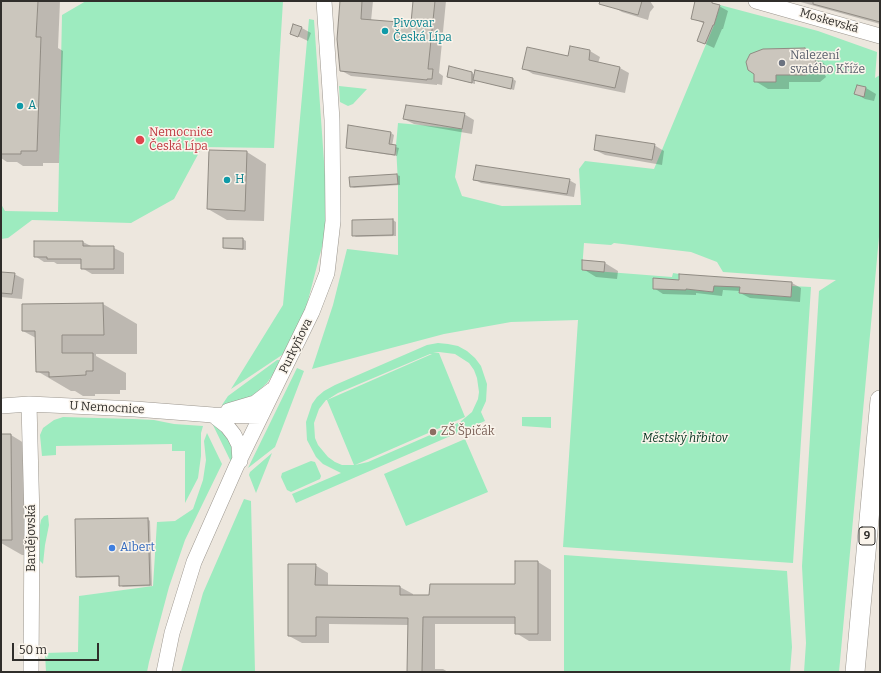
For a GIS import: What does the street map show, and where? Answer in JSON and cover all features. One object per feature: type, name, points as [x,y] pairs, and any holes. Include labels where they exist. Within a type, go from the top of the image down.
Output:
[{"type":"main road","name":"9","points":[[855,672],[880,400]]},
{"type":"street","name":"Purkyňova","points":[[164,672],[172,634],[194,562],[261,416],[312,312],[327,273],[333,221],[332,120],[328,84],[324,1]]},
{"type":"street","name":"Moskevská","points":[[756,1],[880,36]]},
{"type":"street","name":"U Nemocnice","points":[[213,415],[255,403],[275,387]]},
{"type":"street","name":"U Nemocnice","points":[[1,406],[29,404],[135,409],[213,415],[261,416]]},
{"type":"street","name":"Bardějovská","points":[[29,404],[32,519],[31,672]]},
{"type":"street","points":[[213,415],[227,426],[234,435],[238,445],[240,461]]},
{"type":"green space","name":"Nemocnice Česká Lípa","points":[[86,1],[283,1],[274,148],[202,147],[174,199],[131,223],[32,220],[8,238],[1,239],[1,204],[5,211],[58,212],[62,15]]},
{"type":"green space","name":"Městský hřbitov","points":[[720,5],[818,31],[877,52],[875,78],[880,75],[880,226],[839,672],[804,672],[806,643],[802,566],[819,291],[836,280],[723,272],[717,262],[691,252],[614,243],[611,245],[584,243],[582,270],[672,277],[673,273],[679,274],[678,289],[713,292],[714,276],[740,282],[740,293],[791,297],[792,286],[811,287],[793,563],[563,547],[578,320],[511,322],[444,334],[312,369],[333,305],[347,249],[398,255],[398,184],[396,145],[398,123],[462,129],[455,177],[462,196],[502,206],[581,205],[579,169],[585,161],[654,169],[714,25]]},
{"type":"green space","points":[[309,19],[314,20],[327,204],[324,239],[306,308],[285,353],[231,389],[283,305]]},
{"type":"green space","points":[[339,86],[367,89],[353,104],[348,106],[340,102]]},
{"type":"green space","points":[[438,343],[458,346],[475,358],[481,366],[487,384],[486,401],[481,412],[485,421],[296,503],[292,494],[341,473],[323,464],[316,457],[307,440],[306,422],[312,404],[317,397],[335,385],[427,345]],"holes":[[[439,352],[455,354],[469,363],[474,370],[479,392],[478,399],[472,412],[460,422],[368,462],[355,465],[465,417],[439,353],[433,353]],[[430,354],[432,354],[327,400],[338,393]],[[326,400],[354,465],[342,465],[335,462],[328,457],[318,445],[315,438],[314,423],[319,409]]]},
{"type":"green space","points":[[279,360],[279,363],[274,373],[267,383],[256,393],[249,398],[229,405],[222,405],[228,396]]},
{"type":"green space","points":[[297,368],[304,371],[275,447],[248,468]]},
{"type":"green space","points":[[63,417],[154,420],[174,424],[203,426],[201,433],[201,456],[198,478],[185,503],[185,451],[172,451],[172,444],[56,446],[56,455],[42,456],[40,435],[43,428],[54,420]]},
{"type":"green space","points":[[522,417],[551,417],[551,428],[522,426]]},
{"type":"green space","points":[[212,423],[223,427],[234,450],[231,462]]},
{"type":"green space","points":[[207,433],[222,464],[185,540],[169,587],[147,672],[46,672],[45,653],[78,652],[79,596],[153,586],[157,522],[175,521],[193,509],[203,480],[206,460],[204,441]]},
{"type":"green space","points":[[465,439],[488,492],[406,526],[384,474]]},
{"type":"green space","points":[[272,453],[256,493],[249,475],[250,472]]},
{"type":"green space","points":[[311,461],[315,462],[321,476],[320,479],[291,492],[287,490],[281,477],[282,473]]},
{"type":"green space","points":[[244,499],[251,501],[255,672],[181,672],[203,593]]},
{"type":"green space","points":[[48,515],[49,525],[43,564],[39,560],[40,525],[44,516]]},
{"type":"green space","points":[[564,555],[787,571],[792,647],[790,672],[564,672]]},
{"type":"building","name":"A","points":[[1,1],[38,1],[36,37],[41,37],[37,151],[21,151],[21,154],[1,154]]},
{"type":"building","points":[[340,1],[362,1],[361,19],[411,23],[413,1],[435,1],[428,69],[433,69],[432,79],[427,80],[340,71],[337,39]]},
{"type":"building","points":[[600,1],[642,1],[638,15],[599,4]]},
{"type":"building","points":[[695,1],[712,1],[712,3],[720,5],[714,25],[705,44],[697,41],[704,22],[691,19]]},
{"type":"building","points":[[813,1],[880,1],[880,22],[813,4]]},
{"type":"building","points":[[293,24],[302,27],[298,37],[290,34]]},
{"type":"building","points":[[570,46],[590,50],[589,60],[620,67],[615,88],[522,69],[527,47],[568,56]]},
{"type":"building","name":"Nalezení svatého Kříže","points":[[805,48],[816,61],[812,67],[813,69],[806,75],[776,75],[776,82],[754,82],[754,74],[748,70],[746,62],[750,54],[763,49]]},
{"type":"building","points":[[449,66],[472,72],[472,83],[447,77]]},
{"type":"building","points":[[475,70],[513,78],[511,89],[473,80]]},
{"type":"building","points":[[857,85],[866,87],[864,97],[854,94]]},
{"type":"building","points":[[406,105],[465,113],[462,129],[403,119]]},
{"type":"building","points":[[348,125],[391,132],[389,144],[396,145],[395,155],[346,148]]},
{"type":"building","points":[[596,135],[655,144],[652,160],[594,150]]},
{"type":"building","name":"H","points":[[209,150],[247,151],[245,211],[207,209]]},
{"type":"building","points":[[476,165],[570,179],[567,194],[473,180]]},
{"type":"building","points":[[397,174],[398,184],[350,187],[349,177]]},
{"type":"building","points":[[393,219],[393,235],[352,236],[352,220]]},
{"type":"building","points":[[223,238],[243,238],[243,249],[223,248]]},
{"type":"building","points":[[34,241],[83,241],[83,246],[114,246],[114,269],[81,269],[81,259],[47,259],[47,257],[34,257]]},
{"type":"building","points":[[582,260],[605,262],[604,272],[582,270]]},
{"type":"building","points":[[1,272],[15,273],[12,294],[1,293]]},
{"type":"building","points":[[679,274],[792,282],[791,297],[739,293],[740,287],[714,286],[713,292],[686,289],[653,289],[653,278],[679,280]]},
{"type":"building","points":[[103,303],[104,335],[62,335],[62,353],[93,353],[93,371],[86,371],[86,375],[49,377],[49,372],[36,372],[35,331],[22,331],[22,304]]},
{"type":"building","points":[[1,434],[11,434],[12,540],[1,540]]},
{"type":"building","name":"Albert","points":[[148,518],[150,585],[119,586],[119,576],[76,577],[75,519]]},
{"type":"building","points":[[515,561],[538,561],[538,634],[515,634],[515,617],[423,617],[422,672],[407,672],[408,618],[316,617],[316,636],[288,636],[288,564],[316,564],[315,585],[400,586],[400,595],[429,595],[430,584],[515,584]]},
{"type":"place","name":"Pivovar Česká Lípa","points":[[385,31]]},
{"type":"place","name":"Nalezení svatého Kříže","points":[[782,63]]},
{"type":"place","name":"A","points":[[20,106]]},
{"type":"place","name":"Nemocnice Česká Lípa","points":[[140,140]]},
{"type":"place","name":"H","points":[[227,180]]},
{"type":"place","name":"ZŠ Špičák","points":[[433,432]]},
{"type":"place","name":"Albert","points":[[112,548]]}]
